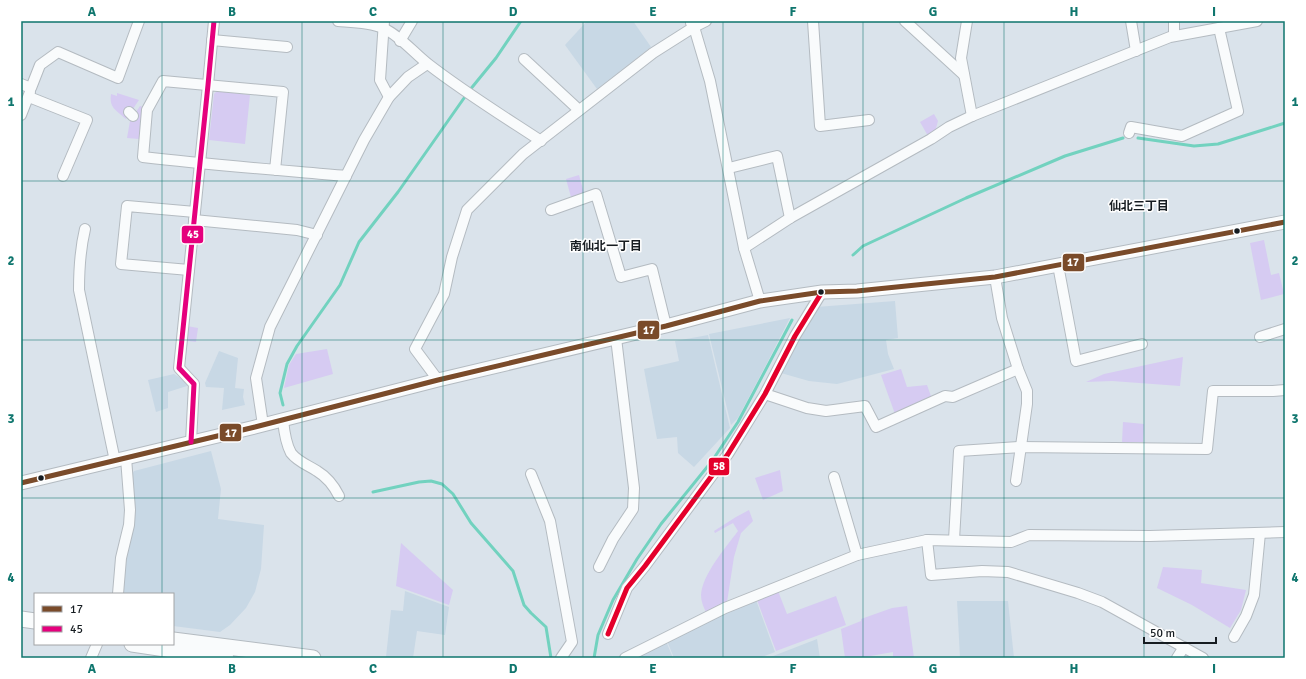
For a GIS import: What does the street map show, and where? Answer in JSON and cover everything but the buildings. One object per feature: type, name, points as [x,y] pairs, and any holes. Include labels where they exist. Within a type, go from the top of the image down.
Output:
[{"type":"highway","points":[[21,619],[34,621]]},
{"type":"highway","points":[[21,629],[34,631]]},
{"type":"highway","points":[[174,640],[313,658]]},
{"type":"highway","points":[[139,645],[226,658]]},
{"type":"main road","points":[[21,483],[123,462],[191,442],[438,380],[666,326],[760,301],[822,292],[857,291],[995,277],[1285,222]]},
{"type":"street","points":[[21,115],[40,65],[58,52],[118,78],[139,21]]},
{"type":"street","points":[[191,442],[194,384],[178,368],[214,21]]},
{"type":"street","points":[[338,21],[384,25],[427,64],[541,141]]},
{"type":"street","points":[[400,40],[412,21]]},
{"type":"street","points":[[438,380],[414,349],[444,294],[452,257],[467,210],[523,154],[692,24],[706,21]]},
{"type":"street","points":[[813,21],[820,126],[869,120]]},
{"type":"street","points":[[905,21],[964,75]]},
{"type":"street","points":[[967,21],[961,58],[972,116]]},
{"type":"street","points":[[1131,21],[1136,51]]},
{"type":"street","points":[[1174,21],[1174,36]]},
{"type":"street","points":[[744,248],[790,218],[931,139],[949,127],[972,116],[1174,36],[1257,21]]},
{"type":"street","points":[[692,24],[710,81],[729,168],[744,248],[760,301]]},
{"type":"street","points":[[384,25],[380,80],[389,97]]},
{"type":"street","points":[[1129,133],[1131,127],[1182,136],[1238,111],[1219,28]]},
{"type":"street","points":[[212,40],[287,47]]},
{"type":"street","points":[[524,59],[579,110]]},
{"type":"street","points":[[262,425],[256,378],[270,327],[364,140],[389,97],[408,77],[427,64]]},
{"type":"street","points":[[275,170],[283,92],[163,81],[148,110],[143,157],[200,164],[346,176]]},
{"type":"street","points":[[21,84],[30,92],[87,120],[63,176]]},
{"type":"street","points":[[729,168],[776,156],[790,218]]},
{"type":"street","points":[[551,210],[596,194],[621,277],[652,269],[666,326]]},
{"type":"street","points":[[189,270],[121,264],[127,206],[297,230],[316,235]]},
{"type":"street","points":[[85,229],[80,260],[79,290],[123,462],[130,510],[130,525],[121,558],[118,593]]},
{"type":"street","points":[[1058,265],[1076,360],[1142,344]]},
{"type":"street","points":[[995,277],[1002,318],[1018,369],[1027,390],[1027,404],[1016,481]]},
{"type":"street","points":[[608,634],[627,588],[728,454],[765,394],[795,336],[822,292]]},
{"type":"street","points":[[1260,337],[1285,329]]},
{"type":"street","points":[[599,567],[613,539],[633,509],[634,488],[616,338]]},
{"type":"street","points":[[765,394],[807,408],[826,411],[865,406],[876,427],[944,396],[953,397],[1018,369]]},
{"type":"street","points":[[954,540],[959,451],[1020,447],[1207,449],[1213,391],[1285,390]]},
{"type":"street","points":[[283,420],[285,435],[291,453],[300,462],[317,471],[335,486],[339,496]]},
{"type":"street","points":[[531,474],[550,521],[572,642],[561,658]]},
{"type":"street","points":[[834,477],[857,555]]},
{"type":"street","points":[[625,658],[725,608],[857,555],[927,540],[1012,542],[1029,535],[1150,536],[1285,532]]},
{"type":"street","points":[[1234,637],[1246,616],[1254,594],[1260,533]]},
{"type":"street","points":[[927,540],[931,575],[982,570],[1008,572],[1078,593],[1102,602],[1202,658]]},
{"type":"street","points":[[91,658],[97,645]]},
{"type":"street","points":[[1177,658],[1184,647]]},
{"type":"shaded area","points":[[587,21],[633,21],[651,47],[597,89],[565,45]]},
{"type":"shaded area","points":[[217,91],[250,95],[245,144],[209,140],[214,94]]},
{"type":"shaded area","points":[[117,93],[139,100],[126,119],[112,106],[111,94],[117,96]]},
{"type":"shaded area","points":[[140,106],[143,107],[139,139],[127,138],[130,121]]},
{"type":"shaded area","points":[[934,114],[938,121],[935,132],[928,136],[920,122]]},
{"type":"shaded area","points":[[579,175],[584,193],[571,197],[566,179]]},
{"type":"shaded area","points":[[1264,240],[1271,275],[1279,273],[1284,294],[1261,300],[1250,243]]},
{"type":"shaded area","points":[[895,301],[898,338],[886,340],[888,354],[894,369],[837,384],[809,381],[781,373],[816,307]]},
{"type":"shaded area","points":[[790,318],[738,418],[731,425],[709,334]]},
{"type":"shaded area","points":[[187,326],[198,328],[196,342],[188,341],[186,355],[184,355]]},
{"type":"shaded area","points":[[708,335],[730,428],[694,467],[678,453],[677,437],[657,439],[644,369],[679,361],[675,341]]},
{"type":"shaded area","points":[[327,349],[333,374],[284,388],[289,365],[296,354]]},
{"type":"shaded area","points":[[219,351],[238,358],[235,388],[244,389],[243,397],[245,405],[222,410],[224,388],[206,387],[205,383]]},
{"type":"shaded area","points":[[1183,357],[1180,386],[1112,381],[1086,382],[1104,374]]},
{"type":"shaded area","points":[[901,369],[907,387],[927,385],[932,399],[895,414],[881,375]]},
{"type":"shaded area","points":[[174,374],[188,383],[187,386],[168,392],[168,408],[156,412],[148,380]]},
{"type":"shaded area","points":[[1123,422],[1144,424],[1143,442],[1122,442]]},
{"type":"shaded area","points":[[211,451],[221,489],[218,519],[264,525],[261,569],[255,592],[246,608],[230,625],[220,632],[174,626],[174,593],[123,593],[126,558],[134,526],[135,510],[131,476],[134,471]]},
{"type":"shaded area","points":[[780,470],[783,491],[763,500],[755,478]]},
{"type":"shaded area","points":[[749,510],[753,521],[741,533],[734,557],[727,602],[706,612],[701,599],[702,587],[715,562],[738,531],[733,523],[715,533],[714,531]]},
{"type":"shaded area","points":[[401,543],[453,590],[449,605],[396,586]]},
{"type":"shaded area","points":[[1163,567],[1202,570],[1201,583],[1246,590],[1241,610],[1230,628],[1192,605],[1157,588]]},
{"type":"shaded area","points":[[405,591],[449,607],[445,635],[417,631],[413,658],[386,657],[391,610],[403,611]]},
{"type":"shaded area","points":[[778,591],[787,614],[836,596],[846,625],[776,651],[757,600]]},
{"type":"shaded area","points":[[756,600],[775,652],[759,658],[674,658],[667,641],[728,611]]},
{"type":"shaded area","points":[[957,601],[1008,601],[1014,658],[960,658]]},
{"type":"shaded area","points":[[907,606],[914,658],[893,658],[893,652],[859,658],[845,658],[841,629],[861,621],[861,619],[892,608]]},
{"type":"shaded area","points":[[817,639],[820,658],[768,658]]},
{"type":"shaded area","points":[[666,641],[673,658],[633,658]]},
{"type":"waterway","points":[[283,405],[280,393],[287,364],[297,346],[340,285],[359,242],[398,192],[469,91],[496,58],[521,21]]},
{"type":"waterway","points":[[1138,138],[1194,146],[1218,144],[1285,123]]},
{"type":"waterway","points":[[853,255],[863,246],[966,198],[1065,156],[1123,138]]},
{"type":"waterway","points":[[594,658],[598,635],[613,600],[637,559],[661,524],[712,461],[738,422],[792,320]]},
{"type":"waterway","points":[[373,492],[419,482],[431,481],[442,484],[453,494],[471,523],[513,571],[524,605],[546,627],[551,658]]},
{"type":"transit line","name":"45","points":[[191,442],[194,384],[179,368],[214,21]]},
{"type":"transit line","name":"17","points":[[21,483],[255,427],[438,380],[666,326],[760,301],[822,292],[857,291],[995,277],[1285,222]]},
{"type":"transit line","name":"58","points":[[608,634],[627,588],[728,454],[765,394],[795,336],[822,292]]},
{"type":"district","name":"仙北三丁目","points":[[1139,206]]},
{"type":"district","name":"南仙北一丁目","points":[[606,246]]}]
